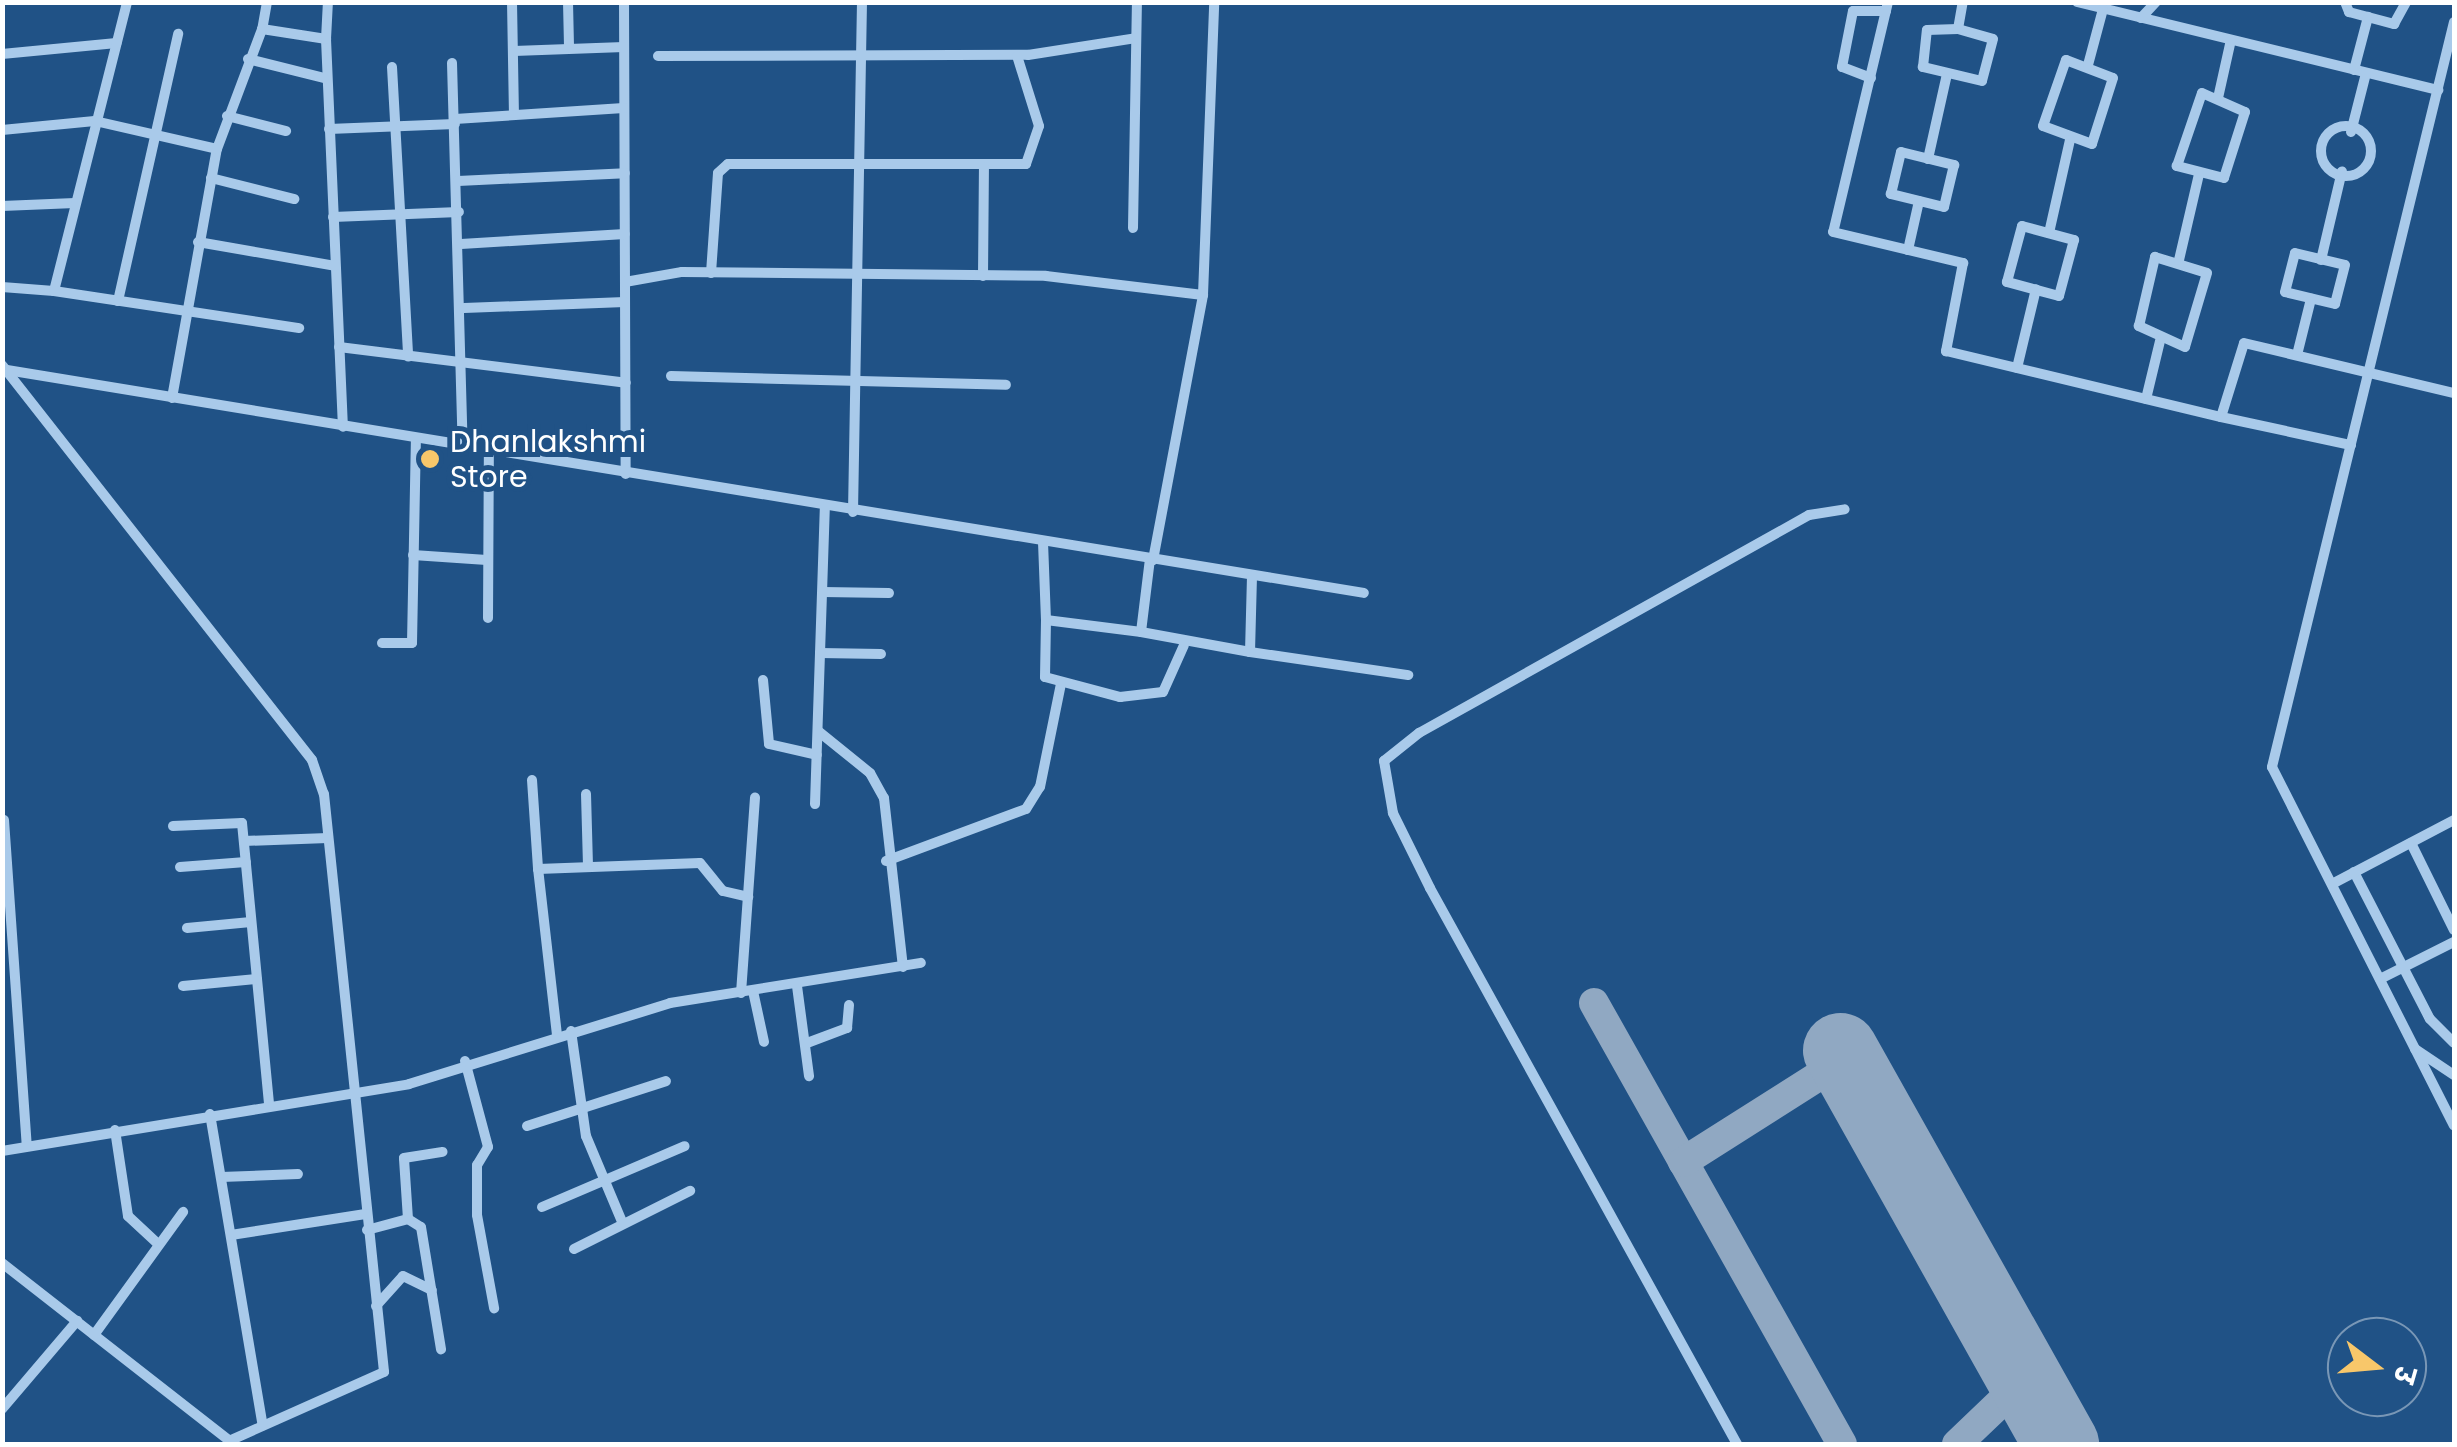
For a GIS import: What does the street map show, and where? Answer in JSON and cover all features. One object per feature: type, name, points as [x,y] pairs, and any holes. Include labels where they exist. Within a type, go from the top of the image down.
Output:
[{"type":"street","points":[[54,290],[127,2]]},
{"type":"street","points":[[172,398],[217,149],[262,29],[267,2]]},
{"type":"street","points":[[328,2],[324,78],[343,426]]},
{"type":"street","points":[[512,2],[514,115]]},
{"type":"street","points":[[568,2],[569,47]]},
{"type":"street","points":[[624,2],[626,474]]},
{"type":"street","points":[[854,512],[862,2]]},
{"type":"street","points":[[1133,228],[1137,2]]},
{"type":"street","points":[[1141,632],[1151,560],[1203,295],[1214,2]]},
{"type":"street","points":[[1958,29],[1964,2]]},
{"type":"street","points":[[2077,2],[2438,90]]},
{"type":"street","points":[[2141,18],[2156,2]]},
{"type":"street","points":[[2345,2],[2368,17],[2398,24],[2406,2]]},
{"type":"street","points":[[1871,78],[1842,67],[1853,12],[1887,7],[1871,78],[1833,232],[1963,264],[1946,350],[2351,445]]},
{"type":"street","points":[[2088,65],[2102,9]]},
{"type":"street","points":[[2352,132],[2368,17]]},
{"type":"street","points":[[2454,22],[2272,767],[2454,1126]]},
{"type":"street","points":[[262,29],[326,39]]},
{"type":"street","points":[[1958,29],[1989,37],[1993,54],[1982,82],[1923,67],[1926,30],[1958,29]]},
{"type":"street","points":[[118,301],[178,34]]},
{"type":"street","points":[[658,56],[860,62],[1018,56],[1136,38]]},
{"type":"street","points":[[2218,98],[2231,40]]},
{"type":"street","points":[[2,54],[116,43]]},
{"type":"street","points":[[514,51],[624,47]]},
{"type":"street","points":[[711,272],[720,166],[1026,164],[1036,150],[1037,113],[1018,56]]},
{"type":"street","points":[[248,60],[324,78]]},
{"type":"street","points":[[2062,61],[2088,65],[2113,82],[2095,142],[2070,140],[2043,122],[2062,61]]},
{"type":"street","points":[[452,63],[467,366],[463,446]]},
{"type":"street","points":[[392,67],[408,357]]},
{"type":"street","points":[[1928,159],[1947,74]]},
{"type":"street","points":[[2218,98],[2245,112],[2229,173],[2200,174],[2176,161],[2192,100],[2218,98]]},
{"type":"street","points":[[329,129],[624,108]]},
{"type":"street","points":[[227,116],[286,131]]},
{"type":"street","points":[[2,130],[95,121],[217,149]]},
{"type":"street","points":[[2327,128],[2352,132],[2375,142],[2368,172],[2342,170],[2318,158],[2327,128]]},
{"type":"street","points":[[2049,233],[2070,140]]},
{"type":"street","points":[[1901,152],[1954,165],[1944,207],[1918,201],[1890,194],[1901,152]]},
{"type":"street","points":[[983,276],[984,167]]},
{"type":"street","points":[[2320,260],[2342,170]]},
{"type":"street","points":[[458,181],[625,173]]},
{"type":"street","points":[[2179,260],[2200,174]]},
{"type":"street","points":[[211,178],[294,199]]},
{"type":"street","points":[[1908,250],[1918,201]]},
{"type":"street","points":[[2,206],[75,203]]},
{"type":"street","points":[[333,217],[459,212]]},
{"type":"street","points":[[2022,226],[2074,240],[2059,296],[2036,289],[2007,282],[2022,226]]},
{"type":"street","points":[[461,244],[625,234]]},
{"type":"street","points":[[198,242],[336,266]]},
{"type":"street","points":[[2295,253],[2320,260],[2345,265],[2336,304],[2285,292],[2295,253]]},
{"type":"street","points":[[2158,256],[2179,260],[2207,278],[2188,345],[2160,341],[2138,322],[2150,266],[2158,256]]},
{"type":"street","points":[[625,282],[711,272],[983,276],[1203,295]]},
{"type":"street","points":[[2,286],[54,290],[300,328]]},
{"type":"street","points":[[2017,368],[2036,289]]},
{"type":"street","points":[[2297,355],[2311,298]]},
{"type":"street","points":[[464,308],[626,302]]},
{"type":"street","points":[[2146,398],[2160,341]]},
{"type":"street","points":[[2221,416],[2244,342],[2454,393]]},
{"type":"street","points":[[340,347],[626,383]]},
{"type":"street","points":[[5,368],[854,512],[1364,593]]},
{"type":"street","points":[[2,1262],[231,1443],[384,1372],[350,1093],[328,838],[312,760],[5,368]]},
{"type":"street","points":[[671,376],[1006,384]]},
{"type":"street","points":[[382,643],[412,643],[416,439]]},
{"type":"street","points":[[488,618],[489,451]]},
{"type":"street","points":[[815,804],[826,507]]},
{"type":"street","points":[[1737,1444],[1430,888],[1393,814],[1384,762],[1419,733],[1809,515],[1845,509]]},
{"type":"street","points":[[1043,542],[1046,620],[1041,667],[1060,684],[1154,697],[1184,645]]},
{"type":"street","points":[[414,555],[487,560]]},
{"type":"street","points":[[1250,652],[1252,576]]},
{"type":"street","points":[[823,592],[889,592]]},
{"type":"street","points":[[1046,620],[1141,632],[1184,645],[1408,675]]},
{"type":"street","points":[[820,653],[881,654]]},
{"type":"street","points":[[763,680],[769,744],[817,755]]},
{"type":"street","points":[[886,860],[1026,809],[1040,788],[1060,684]]},
{"type":"street","points":[[818,731],[878,784],[904,967]]},
{"type":"street","points":[[532,780],[557,1035]]},
{"type":"street","points":[[586,794],[588,866]]},
{"type":"street","points":[[755,797],[747,992],[764,1042]]},
{"type":"street","points":[[4,820],[27,1146]]},
{"type":"street","points":[[2332,884],[2454,820]]},
{"type":"street","points":[[174,826],[242,823],[269,1105]]},
{"type":"street","points":[[244,841],[328,838]]},
{"type":"street","points":[[2410,843],[2454,930]]},
{"type":"street","points":[[180,867],[246,862]]},
{"type":"street","points":[[538,868],[700,863],[723,891],[748,897]]},
{"type":"street","points":[[2354,872],[2402,968],[2454,1043]]},
{"type":"street","points":[[187,928],[252,922]]},
{"type":"street","points":[[2380,979],[2454,942]]},
{"type":"street","points":[[2,1151],[350,1093],[571,1031],[747,992],[921,964]]},
{"type":"street","points":[[183,986],[257,979]]},
{"type":"street","points":[[796,986],[810,1076]]},
{"type":"street","points":[[807,1042],[847,1028],[849,1005]]},
{"type":"street","points":[[571,1031],[581,1104],[604,1180],[623,1224]]},
{"type":"street","points":[[2416,1049],[2454,1074]]},
{"type":"street","points":[[465,1061],[488,1147],[477,1165],[477,1215],[494,1308]]},
{"type":"street","points":[[527,1126],[581,1104],[666,1080]]},
{"type":"street","points":[[210,1114],[263,1426]]},
{"type":"street","points":[[115,1130],[128,1216],[158,1244]]},
{"type":"street","points":[[542,1206],[685,1146]]},
{"type":"street","points":[[408,1220],[404,1158],[443,1152]]},
{"type":"street","points":[[221,1177],[298,1174]]},
{"type":"street","points":[[574,1249],[690,1191]]},
{"type":"street","points":[[94,1335],[184,1212]]},
{"type":"street","points":[[230,1235],[365,1214]]},
{"type":"street","points":[[367,1230],[408,1220],[421,1227],[442,1349]]},
{"type":"street","points":[[376,1306],[403,1276],[432,1290]]},
{"type":"street","points":[[2,1410],[76,1322]]},
{"type":"taxiway","points":[[1594,1003],[1842,1444]]},
{"type":"taxiway","points":[[1683,1162],[1845,1059]]},
{"type":"taxiway","points":[[1957,1444],[2025,1379]]},
{"type":"runway","points":[[1840,1050],[2061,1444]]},
{"type":"place","name":"Dhanlakshmi Store","points":[[430,459]]}]
